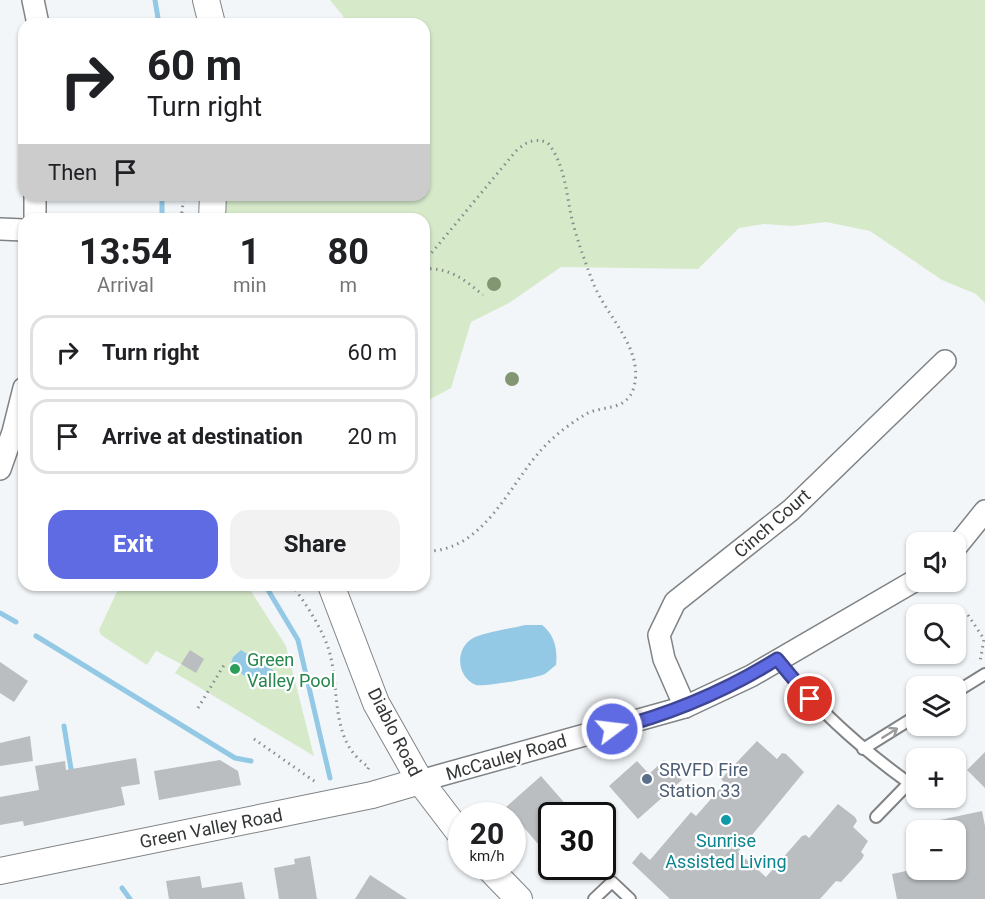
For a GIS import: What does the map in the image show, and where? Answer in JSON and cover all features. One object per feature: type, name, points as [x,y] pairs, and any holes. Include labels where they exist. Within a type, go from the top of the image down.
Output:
[{"type":"street","points":[[33,0],[37,18]]},
{"type":"street","points":[[206,0],[210,18]]},
{"type":"street","points":[[0,229],[18,230]]},
{"type":"street","name":"Cinch Court","points":[[685,707],[664,659],[659,635],[675,602],[791,510],[945,361]]},
{"type":"street","points":[[0,469],[18,412]]},
{"type":"street","points":[[966,535],[985,511]]},
{"type":"street","name":"McCauley Road","points":[[420,781],[685,707],[751,676],[906,586]]},
{"type":"street","name":"Diablo Road","points":[[333,591],[376,703],[420,781],[448,818]]},
{"type":"street","name":"Green Valley Road","points":[[0,870],[372,795],[420,781]]},
{"type":"street","points":[[501,880],[519,899]]},
{"type":"lane","points":[[777,659],[821,711],[863,749],[909,783],[876,817]]},
{"type":"lane","points":[[966,686],[985,674]]},
{"type":"lane","points":[[863,749],[906,722]]},
{"type":"lane","points":[[594,899],[612,882],[630,899]]},
{"type":"path","points":[[430,255],[516,151],[527,142],[538,140],[547,142],[560,164],[572,217],[593,283],[632,351],[637,368],[633,390],[622,404],[608,410],[597,408],[586,414],[543,448],[480,528],[449,549],[430,551]]},
{"type":"path","points":[[430,269],[442,268],[483,296]]},
{"type":"path","points":[[296,591],[319,628],[329,653],[339,723],[356,759],[369,767],[364,776]]},
{"type":"path","points":[[968,615],[984,639],[980,662],[985,663]]},
{"type":"path","points":[[198,708],[224,665]]},
{"type":"path","points":[[254,739],[320,786]]},
{"type":"green space","points":[[330,0],[985,0],[985,303],[976,294],[942,280],[870,231],[826,222],[793,226],[764,224],[739,228],[698,269],[561,267],[509,303],[471,322],[451,388],[430,399],[430,213],[226,213],[226,201],[430,201],[430,18],[344,18]]},
{"type":"green space","name":"Green Valley Pool","points":[[117,591],[251,591],[286,646],[314,756],[175,673],[181,664],[156,651],[147,665],[101,635],[99,630]]},
{"type":"water","points":[[525,625],[542,625],[550,633],[556,648],[556,665],[545,674],[522,680],[481,685],[469,681],[464,675],[460,661],[468,641],[487,633]]},
{"type":"water","points":[[241,650],[276,672],[267,687],[263,688],[230,666],[233,657]]},
{"type":"building","points":[[190,650],[204,659],[196,673],[181,664]]},
{"type":"building","points":[[0,662],[28,681],[14,702],[0,693]]},
{"type":"building","points":[[30,736],[33,761],[0,766],[0,743]]},
{"type":"building","name":"Sunrise Assisted Living","points":[[757,741],[777,759],[782,753],[786,754],[804,772],[738,852],[766,877],[802,836],[806,835],[809,838],[838,804],[855,817],[857,821],[853,827],[868,841],[861,852],[864,855],[862,859],[841,882],[836,881],[820,899],[670,899],[632,863],[641,852],[650,860],[691,812],[696,816],[725,783],[721,779]]},
{"type":"building","points":[[985,752],[985,788],[967,770]]},
{"type":"building","points":[[136,758],[140,784],[121,787],[125,805],[24,826],[23,821],[0,825],[0,797],[39,790],[35,766],[65,761],[66,770]]},
{"type":"building","points":[[220,760],[238,771],[241,785],[159,800],[154,771]]},
{"type":"building","points":[[664,760],[682,780],[638,819],[609,786],[637,761],[649,774]]},
{"type":"building","points":[[541,776],[564,802],[538,802],[538,844],[526,830],[526,802],[512,802]]},
{"type":"building","points":[[982,811],[985,826],[985,899],[897,899],[892,874],[906,871],[906,880],[966,880],[966,820],[940,820]]},
{"type":"building","points":[[310,856],[317,899],[279,899],[274,868],[295,864],[294,859]]},
{"type":"building","points":[[370,875],[407,899],[355,899]]},
{"type":"building","points":[[200,876],[202,888],[242,882],[245,899],[169,899],[166,881]]},
{"type":"waterway","points":[[155,0],[158,18]]},
{"type":"waterway","points":[[162,201],[162,213]]},
{"type":"waterway","points":[[269,591],[298,640],[330,778]]},
{"type":"waterway","points":[[0,613],[16,622]]},
{"type":"waterway","points":[[36,636],[235,758],[251,761]]},
{"type":"waterway","points":[[64,726],[72,775]]},
{"type":"waterway","points":[[122,888],[130,899]]},
{"type":"place","name":"Green Valley Pool","points":[[235,669]]},
{"type":"place","name":"SRVFD Fire Station 33","points":[[647,779]]},
{"type":"place","name":"Sunrise Assisted Living","points":[[726,820]]},
{"type":"route","points":[[612,729],[685,707],[751,676],[777,659],[810,699]]}]
